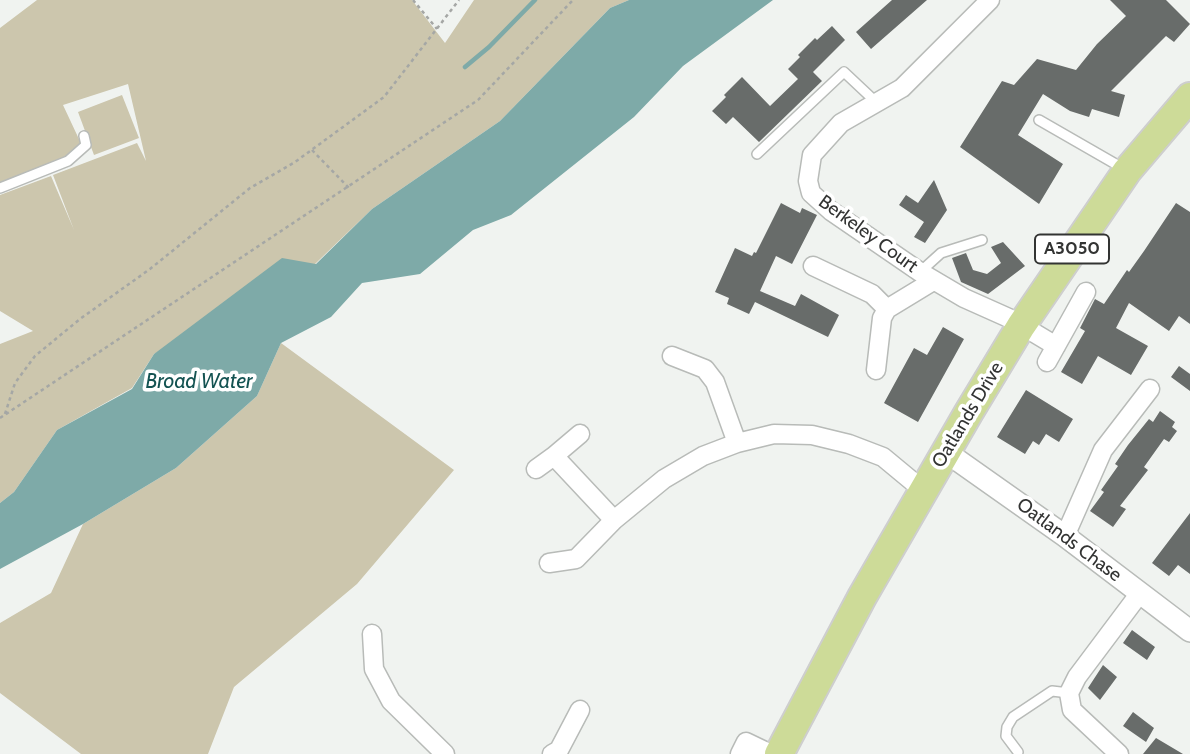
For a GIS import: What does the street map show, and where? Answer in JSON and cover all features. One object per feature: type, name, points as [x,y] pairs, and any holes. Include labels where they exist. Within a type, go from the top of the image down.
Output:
[{"type":"main road","name":"Oatlands Drive","points":[[779,754],[862,597],[1021,326],[1127,171],[1187,107]]},
{"type":"street","name":"Berkeley Court","points":[[990,0],[902,88],[841,122],[812,155],[808,181],[811,193],[831,211],[927,276],[1056,346]]},
{"type":"street","points":[[813,266],[872,294],[887,309]]},
{"type":"street","points":[[876,370],[882,318],[887,309],[927,276]]},
{"type":"street","points":[[1047,362],[1086,292]]},
{"type":"street","points":[[672,356],[705,369],[715,382],[737,443]]},
{"type":"street","points":[[1065,536],[1103,450],[1153,386],[1164,402]]},
{"type":"street","points":[[536,469],[580,434]]},
{"type":"street","points":[[549,563],[576,559],[614,520],[664,479],[703,456],[737,443],[774,435],[812,435],[849,444],[883,457],[924,491]]},
{"type":"street","name":"Oatlands Chase","points":[[946,452],[1140,593],[1187,623]]},
{"type":"street","points":[[554,456],[614,520]]},
{"type":"street","points":[[1119,754],[1072,710],[1069,693],[1077,677],[1140,593]]},
{"type":"street","points":[[372,634],[374,669],[391,701],[445,754]]},
{"type":"street","points":[[552,754],[559,750],[580,710]]},
{"type":"street","points":[[740,754],[746,742],[771,754]]},
{"type":"lane","points":[[757,154],[844,72],[877,103]]},
{"type":"lane","points":[[1039,120],[1127,171]]},
{"type":"lane","points":[[0,188],[68,161],[86,145],[85,136]]},
{"type":"lane","points":[[927,276],[941,253],[982,240]]},
{"type":"lane","points":[[1018,752],[1006,736],[1007,727],[1013,717],[1052,691],[1069,693]]},
{"type":"path","points":[[413,0],[437,29]]},
{"type":"path","points":[[5,414],[16,383],[35,356],[80,319],[150,269],[250,188],[312,150],[384,97],[459,0]]},
{"type":"path","points":[[0,418],[478,100],[573,0]]},
{"type":"path","points":[[312,150],[349,188]]},
{"type":"shaded area","points":[[37,0],[412,0],[445,43],[474,0],[629,0],[610,8],[500,121],[372,209],[315,264],[154,354],[132,388],[57,430],[14,492],[0,503],[0,344],[33,331],[0,311],[0,195],[51,176],[74,230],[53,175],[137,143],[146,161],[128,84],[63,105],[85,152],[0,183],[0,28]]},
{"type":"shaded area","points":[[122,95],[139,138],[94,155],[78,112]]},
{"type":"shaded area","points":[[281,343],[454,470],[357,584],[234,687],[208,754],[81,754],[0,693],[0,623],[51,593],[83,524],[176,468],[257,396]]},
{"type":"water","name":"Broad Water","points":[[629,0],[773,0],[683,66],[634,117],[511,215],[473,230],[420,274],[362,283],[331,317],[281,343],[257,396],[176,468],[83,524],[0,569],[0,503],[14,492],[57,430],[132,389],[154,354],[282,258],[316,264],[372,209],[500,121],[610,8]]},
{"type":"building","points":[[892,0],[927,0],[871,49],[856,32]]},
{"type":"building","points":[[1110,0],[1166,0],[1190,24],[1174,42],[1166,36],[1111,91],[1125,95],[1119,117],[1092,109],[1089,117],[1070,111],[1043,94],[1018,135],[1063,164],[1039,204],[960,147],[1002,81],[1014,85],[1037,59],[1076,70],[1097,44],[1126,16]]},
{"type":"building","points":[[832,26],[845,40],[813,72],[822,81],[759,142],[733,117],[726,124],[712,111],[742,77],[770,106],[798,79],[788,69],[800,57],[798,55]]},
{"type":"building","points":[[934,180],[947,210],[925,243],[914,237],[924,222],[899,205],[906,195],[918,203]]},
{"type":"building","points":[[781,203],[800,213],[802,208],[817,215],[792,264],[776,256],[760,291],[795,306],[801,294],[839,315],[828,337],[755,302],[749,314],[727,304],[729,298],[715,292],[735,248],[752,256],[756,253]]},
{"type":"building","points":[[1176,203],[1190,212],[1190,324],[1179,316],[1169,331],[1129,303],[1116,328],[1148,346],[1131,375],[1098,356],[1082,384],[1061,372],[1085,331],[1080,328],[1095,299],[1104,304]]},
{"type":"building","points":[[1003,242],[1025,266],[988,294],[961,282],[952,258],[966,253],[973,270],[987,274],[1001,263],[991,247]]},
{"type":"building","points":[[943,327],[964,339],[918,422],[884,403],[914,348],[927,355]]},
{"type":"building","points":[[1179,366],[1190,374],[1190,391],[1171,377]]},
{"type":"building","points":[[1026,390],[1073,419],[1059,442],[1046,434],[1039,445],[1033,441],[1025,454],[997,437]]},
{"type":"building","points":[[1160,411],[1175,422],[1172,427],[1177,431],[1169,442],[1164,439],[1144,467],[1148,470],[1120,506],[1126,509],[1113,527],[1090,511],[1104,492],[1101,490],[1118,466],[1115,464],[1128,445],[1149,419],[1153,422]]},
{"type":"building","points":[[1190,513],[1190,574],[1178,565],[1169,576],[1152,563]]},
{"type":"building","points":[[1132,630],[1155,647],[1147,660],[1123,643]]},
{"type":"building","points":[[1103,665],[1117,677],[1100,700],[1088,688]]},
{"type":"building","points":[[1133,712],[1154,728],[1146,742],[1123,726]]},
{"type":"building","points":[[1156,738],[1183,754],[1143,754]]},
{"type":"waterway","points":[[465,67],[489,47],[535,0]]}]
